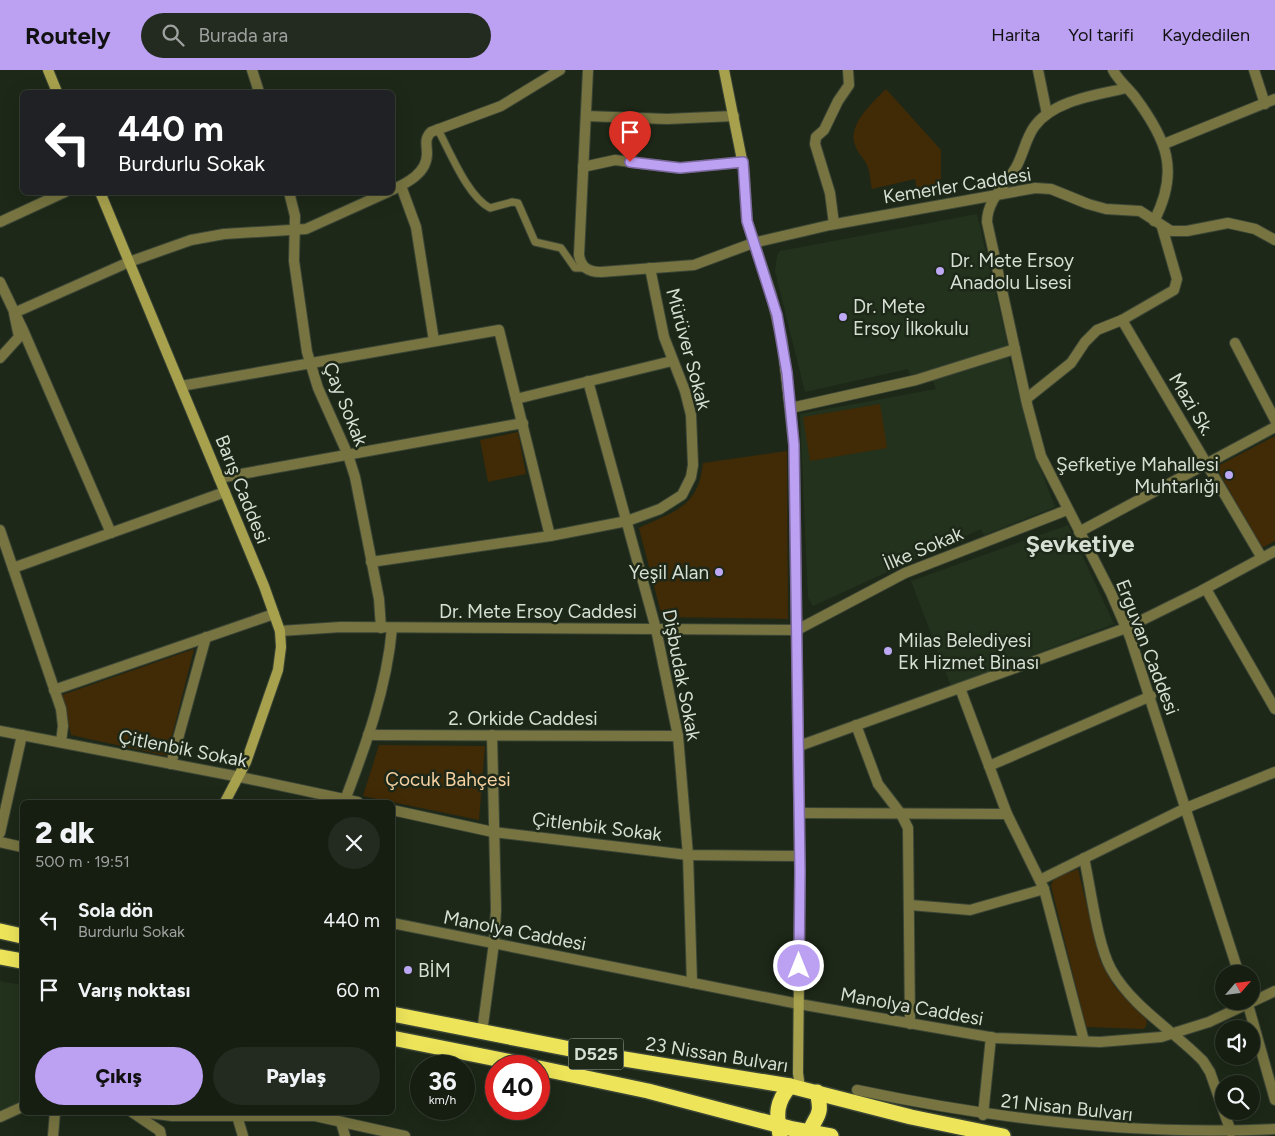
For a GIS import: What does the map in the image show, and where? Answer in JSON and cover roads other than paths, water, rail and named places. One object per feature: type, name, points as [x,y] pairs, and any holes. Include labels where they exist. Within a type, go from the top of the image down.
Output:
[{"type":"highway","points":[[0,931],[20,936]]},
{"type":"highway","points":[[0,957],[20,962]]},
{"type":"highway","name":"23 Nissan Bulvarı","points":[[395,1015],[641,1063],[795,1087],[911,1117],[1003,1136]]},
{"type":"highway","points":[[395,1039],[485,1057]]},
{"type":"highway","name":"D525","points":[[550,1070],[648,1091],[779,1131],[831,1136]]},
{"type":"highway","points":[[779,1131],[778,1104],[795,1087]]},
{"type":"highway","points":[[809,1134],[819,1116],[820,1109],[817,1092]]},
{"type":"street","points":[[48,70],[56,90]]},
{"type":"street","points":[[252,70],[258,90]]},
{"type":"street","points":[[434,342],[416,226],[397,188],[422,169],[427,156],[426,140],[431,132],[437,128],[501,106],[560,70]]},
{"type":"street","points":[[585,268],[579,255],[588,70]]},
{"type":"street","points":[[724,70],[743,162],[747,221],[777,315],[791,408],[794,445],[800,856],[798,1074],[795,1087]]},
{"type":"street","points":[[834,224],[830,193],[815,144],[816,138],[824,130],[838,101],[849,85],[848,70]]},
{"type":"street","points":[[1038,70],[1047,114]]},
{"type":"street","points":[[1026,399],[1071,363],[1090,335],[1097,330],[1122,320],[1176,287],[1177,279],[1158,224],[1168,181],[1169,166],[1164,144],[1146,113],[1113,70]]},
{"type":"street","points":[[1254,70],[1265,104]]},
{"type":"street","name":"Erguvan Caddesi","points":[[1127,88],[1075,101],[1047,114],[1033,128],[1016,166],[987,213],[987,222],[1026,399],[1041,456],[1111,593],[1126,628],[1151,696],[1236,965]]},
{"type":"street","points":[[1164,144],[1265,104],[1275,98]]},
{"type":"street","points":[[586,116],[666,119],[734,116]]},
{"type":"street","points":[[583,168],[616,160],[680,168],[743,162]]},
{"type":"street","name":"Kemerler Caddesi","points":[[585,268],[594,272],[694,265],[753,242],[834,224],[1035,188],[1051,189],[1106,209],[1140,211],[1158,224],[1178,232],[1228,222],[1255,230],[1275,240]]},
{"type":"street","points":[[0,222],[58,195]]},
{"type":"street","name":"Barış Caddesi","points":[[101,195],[225,492],[280,631],[281,647],[278,670],[240,777],[226,800]]},
{"type":"street","name":"Çay Sokak","points":[[290,195],[296,230],[295,274],[310,363],[348,455],[355,477],[379,599],[387,628],[390,653],[368,735],[345,800]]},
{"type":"street","points":[[14,313],[129,262],[174,245],[207,236],[296,230],[319,224],[382,195]]},
{"type":"street","name":"Mürüver Sokak","points":[[372,562],[550,536],[627,521],[644,516],[674,502],[682,495],[691,477],[691,416],[685,391],[672,361],[660,322],[650,268]]},
{"type":"street","points":[[0,282],[111,533]]},
{"type":"street","points":[[0,358],[19,337],[14,313]]},
{"type":"street","name":"Mazi Sk.","points":[[1122,320],[1262,558]]},
{"type":"street","points":[[181,386],[499,330],[550,536]]},
{"type":"street","points":[[1235,343],[1275,420]]},
{"type":"street","points":[[791,408],[929,376],[1015,349]]},
{"type":"street","points":[[516,399],[672,361]]},
{"type":"street","name":"Dişbudak Sokak","points":[[588,381],[656,628],[678,736],[688,855],[692,983]]},
{"type":"street","points":[[219,478],[522,423]]},
{"type":"street","points":[[1079,532],[1275,428]]},
{"type":"street","points":[[13,568],[225,492]]},
{"type":"street","name":"İlke Sokak","points":[[797,630],[905,573],[1067,510]]},
{"type":"street","points":[[0,530],[54,690],[62,718],[61,742]]},
{"type":"street","points":[[798,746],[1126,628],[1206,589],[1275,551]]},
{"type":"street","points":[[1206,589],[1275,709]]},
{"type":"street","points":[[54,690],[274,614]]},
{"type":"street","name":"Dr. Mete Ersoy Caddesi","points":[[280,631],[319,627],[797,630]]},
{"type":"street","points":[[171,764],[206,637]]},
{"type":"street","points":[[960,688],[1007,814],[1042,884],[1084,1041]]},
{"type":"street","points":[[988,766],[1151,696]]},
{"type":"street","points":[[856,725],[878,784],[901,814],[908,828],[910,1024]]},
{"type":"street","name":"Çitlenbik Sokak","points":[[0,731],[240,777],[345,800]]},
{"type":"street","points":[[0,833],[22,735]]},
{"type":"street","name":"2. Orkide Caddesi","points":[[368,735],[678,736]]},
{"type":"street","points":[[482,1032],[494,943],[496,899],[492,735]]},
{"type":"street","points":[[910,905],[970,910],[1010,900],[1042,884],[1084,858],[1186,808],[1275,772]]},
{"type":"street","name":"Çitlenbik Sokak","points":[[395,811],[493,832],[688,855],[800,856]]},
{"type":"street","points":[[799,813],[1007,814]]},
{"type":"street","points":[[0,842],[20,847]]},
{"type":"street","points":[[1084,858],[1102,943],[1112,970],[1137,1001],[1203,1061],[1210,1072],[1231,1132]]},
{"type":"street","name":"Manolya Caddesi","points":[[395,924],[799,1004],[990,1037],[1084,1041],[1134,1040],[1173,1034],[1209,1022],[1232,1010]]},
{"type":"street","name":"Manolya Caddesi","points":[[1260,997],[1275,991]]},
{"type":"street","points":[[1250,1010],[1275,1100]]},
{"type":"street","points":[[983,1116],[990,1037]]},
{"type":"street","name":"21 Nisan Bulvarı","points":[[857,1090],[983,1116],[1056,1127],[1124,1133],[1231,1132],[1275,1129]]},
{"type":"street","points":[[0,1117],[20,1109]]},
{"type":"street","points":[[53,1136],[55,1115]]},
{"type":"street","points":[[136,1115],[160,1131],[161,1136]]},
{"type":"street","points":[[164,1115],[315,1116],[405,1136]]},
{"type":"street","points":[[237,1116],[243,1136]]},
{"type":"street","points":[[341,1122],[345,1136]]},
{"type":"lane","points":[[437,128],[466,183],[478,199],[490,208],[512,202],[518,203],[535,242],[560,248],[575,268],[585,268]]},
{"type":"place","name":"Dr. Mete Ersoy Anadolu Lisesi","points":[[940,271]]},
{"type":"place","name":"Dr. Mete Ersoy İlkokulu","points":[[843,317]]},
{"type":"place","name":"Şefketiye Mahallesi Muhtarlığı","points":[[1229,475]]},
{"type":"place","name":"Yeşil Alan","points":[[719,572]]},
{"type":"place","name":"Milas Belediyesi Ek Hizmet Binası","points":[[888,651]]},
{"type":"place","name":"BİM","points":[[408,970]]},
{"type":"district","name":"Şevketiye","points":[[1080,544]]},
{"type":"park label","name":"Çocuk Bahçesi","points":[[448,779]]}]
